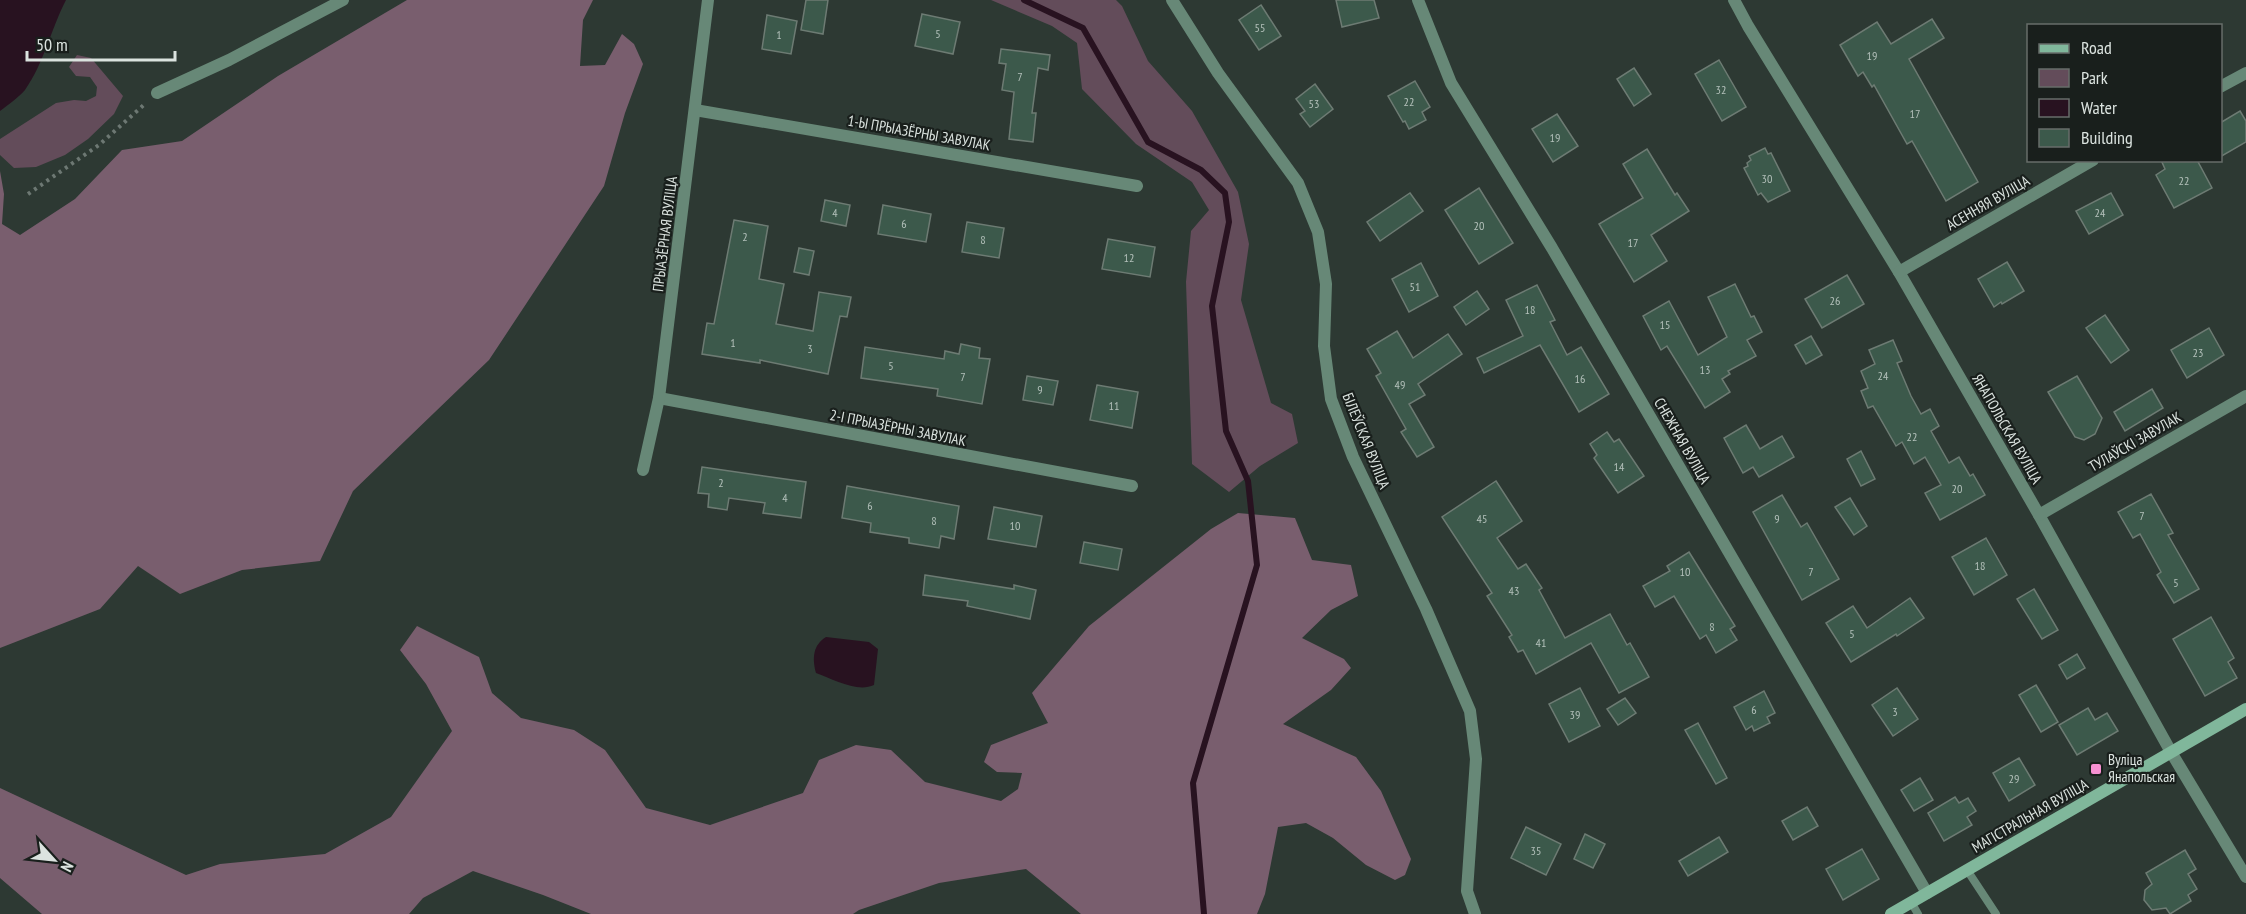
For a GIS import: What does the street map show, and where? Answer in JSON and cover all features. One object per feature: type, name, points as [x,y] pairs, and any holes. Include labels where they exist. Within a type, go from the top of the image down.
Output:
[{"type":"street","points":[[157,93],[229,60],[343,0]]},
{"type":"street","name":"ПРЫАЗЁРНАЯ ВУЛІЦА","points":[[643,470],[659,398],[708,0]]},
{"type":"street","name":"БІЛЕЎСКАЯ ВУЛІЦА","points":[[1172,0],[1218,73],[1298,183],[1318,232],[1326,284],[1324,346],[1331,399],[1353,457],[1426,609],[1470,711],[1476,759],[1467,891],[1475,914]]},
{"type":"street","name":"СНЕЖНАЯ ВУЛІЦА","points":[[1418,0],[1451,83],[1552,248],[1927,893]]},
{"type":"street","name":"ЯНАПОЛЬСКАЯ ВУЛІЦА","points":[[1734,0],[1899,272],[2039,515],[2171,752],[2246,877]]},
{"type":"street","points":[[2222,86],[2246,73]]},
{"type":"street","name":"1-Ы ПРЫАЗЁРНЫ ЗАВУЛАК","points":[[695,110],[1137,186]]},
{"type":"street","name":"АСЕННЯЯ ВУЛІЦА","points":[[1899,272],[2090,162]]},
{"type":"street","name":"ТУЛАЎСКІ ЗАВУЛАК","points":[[2039,515],[2246,396]]},
{"type":"street","name":"2-І ПРЫАЗЁРНЫ ЗАВУЛАК","points":[[659,398],[1132,486]]},
{"type":"street","name":"МАГІСТРАЛЬНАЯ ВУЛІЦА","points":[[1891,914],[2246,709]]},
{"type":"lane","points":[[1966,870],[1996,914]]},
{"type":"lane","points":[[1911,902],[1918,914]]},
{"type":"path","points":[[28,194],[99,145],[157,93]]},
{"type":"green space","points":[[991,0],[1116,0],[1122,6],[1148,61],[1192,111],[1238,192],[1249,244],[1241,300],[1271,403],[1292,414],[1298,443],[1260,466],[1229,492],[1192,464],[1186,282],[1191,231],[1209,210],[1192,182],[1136,144],[1082,89],[1077,43],[1052,26]]},
{"type":"green space","points":[[77,55],[91,58],[123,96],[114,114],[88,139],[65,155],[36,167],[14,168],[0,155],[0,139],[56,103],[86,101],[96,96],[97,87],[90,77],[76,76],[69,67]]},
{"type":"shaded area","points":[[407,0],[593,0],[583,20],[580,66],[605,65],[622,34],[634,44],[643,64],[625,113],[604,186],[489,360],[353,491],[320,561],[242,570],[180,594],[138,566],[100,609],[0,648],[0,171],[4,194],[2,224],[20,235],[75,199],[122,150],[182,141],[278,76]]},
{"type":"shaded area","points":[[1238,513],[1295,518],[1312,560],[1351,565],[1358,596],[1331,610],[1302,638],[1344,659],[1351,668],[1331,690],[1283,724],[1356,757],[1381,791],[1411,859],[1405,875],[1395,880],[1366,865],[1333,838],[1306,823],[1278,827],[1265,894],[1257,914],[1081,914],[1026,869],[939,883],[853,914],[591,914],[473,871],[423,898],[409,914],[42,914],[0,878],[0,788],[186,875],[220,864],[325,854],[391,817],[452,731],[426,684],[400,650],[417,626],[479,657],[492,693],[521,718],[574,730],[605,750],[646,808],[710,825],[803,793],[819,760],[856,745],[891,750],[925,782],[1001,801],[1018,789],[1022,773],[997,772],[984,762],[991,745],[1048,723],[1032,693],[1089,626],[1211,529]]},
{"type":"water","points":[[0,0],[66,0],[32,80],[22,93],[0,111]]},
{"type":"water","points":[[826,637],[869,642],[878,649],[874,685],[853,686],[816,673],[814,662],[816,648]]},
{"type":"building","points":[[806,0],[828,0],[823,34],[801,30]]},
{"type":"building","points":[[1336,0],[1374,0],[1379,18],[1342,27]]},
{"type":"building","points":[[1261,5],[1281,36],[1259,50],[1239,20]]},
{"type":"building","points":[[922,14],[960,22],[953,54],[915,46]]},
{"type":"building","points":[[767,15],[797,21],[791,54],[762,49]]},
{"type":"building","points":[[1932,19],[1944,38],[1909,59],[1978,182],[1946,201],[1912,141],[1907,144],[1874,85],[1872,87],[1863,72],[1858,76],[1840,45],[1877,22],[1891,44]]},
{"type":"building","points":[[1001,49],[1050,55],[1048,70],[1038,68],[1032,113],[1036,113],[1033,142],[1009,139],[1014,92],[1002,90],[1006,64],[999,63]]},
{"type":"building","points":[[1719,60],[1746,107],[1722,121],[1695,74]]},
{"type":"building","points":[[1634,68],[1651,94],[1634,106],[1617,79]]},
{"type":"building","points":[[1415,81],[1430,107],[1422,112],[1426,120],[1409,129],[1388,96]]},
{"type":"building","points":[[1315,84],[1333,109],[1310,127],[1300,114],[1305,111],[1296,99]]},
{"type":"building","points":[[2240,111],[2246,121],[2246,142],[2222,156],[2222,122]]},
{"type":"building","points":[[1557,114],[1578,146],[1553,162],[1532,129]]},
{"type":"building","points":[[1765,148],[1768,154],[1771,153],[1790,191],[1768,202],[1761,193],[1758,195],[1744,168],[1751,160],[1749,156]]},
{"type":"building","points":[[1647,149],[1675,195],[1677,193],[1689,211],[1651,235],[1667,261],[1634,282],[1599,224],[1643,198],[1623,164]]},
{"type":"building","points":[[2162,162],[2198,162],[2212,188],[2174,208],[2156,175],[2165,169]]},
{"type":"building","points":[[1479,188],[1513,243],[1479,264],[1445,210]]},
{"type":"building","points":[[1410,193],[1423,211],[1380,241],[1367,222]]},
{"type":"building","points":[[2111,193],[2123,215],[2089,234],[2076,211]]},
{"type":"building","points":[[825,200],[850,205],[846,226],[821,221]]},
{"type":"building","points":[[883,205],[931,214],[926,242],[878,234]]},
{"type":"building","points":[[734,220],[768,226],[759,279],[784,284],[776,324],[813,331],[819,292],[851,297],[847,317],[840,316],[828,374],[760,360],[760,363],[702,354],[707,323],[714,324]]},
{"type":"building","points":[[967,222],[1004,228],[999,258],[962,252]]},
{"type":"building","points":[[1108,239],[1155,247],[1150,277],[1102,269]]},
{"type":"building","points":[[799,248],[814,251],[809,275],[794,272]]},
{"type":"building","points":[[2007,262],[2024,291],[1994,307],[1978,279]]},
{"type":"building","points":[[1421,263],[1438,296],[1409,312],[1392,279]]},
{"type":"building","points":[[1847,275],[1864,304],[1822,328],[1805,299]]},
{"type":"building","points":[[1735,284],[1751,317],[1754,316],[1762,332],[1747,340],[1756,356],[1728,371],[1730,374],[1722,379],[1730,392],[1705,408],[1667,346],[1661,350],[1643,316],[1669,301],[1698,355],[1727,337],[1708,297]]},
{"type":"building","points":[[1537,285],[1555,320],[1550,322],[1567,355],[1581,347],[1609,394],[1579,412],[1540,345],[1484,373],[1477,358],[1523,336],[1506,300]]},
{"type":"building","points":[[1477,291],[1489,309],[1466,325],[1454,307]]},
{"type":"building","points":[[2105,315],[2129,350],[2111,363],[2086,328]]},
{"type":"building","points":[[2209,328],[2224,355],[2187,378],[2171,350]]},
{"type":"building","points":[[1397,331],[1413,358],[1448,334],[1462,354],[1418,384],[1425,395],[1409,404],[1434,447],[1417,457],[1401,432],[1406,429],[1376,376],[1381,373],[1367,349]]},
{"type":"building","points":[[1811,336],[1822,355],[1806,364],[1795,345]]},
{"type":"building","points":[[1893,340],[1902,361],[1897,363],[1911,396],[1921,414],[1930,409],[1939,426],[1931,431],[1949,463],[1959,457],[1970,476],[1973,474],[1985,495],[1940,520],[1925,493],[1941,485],[1925,457],[1914,464],[1902,442],[1896,446],[1873,406],[1868,408],[1861,391],[1868,388],[1861,371],[1875,364],[1869,350]]},
{"type":"building","points":[[961,344],[980,348],[979,358],[990,359],[982,404],[937,396],[938,389],[861,378],[865,347],[944,359],[945,351],[959,354]]},
{"type":"building","points":[[1027,376],[1058,381],[1053,405],[1023,400]]},
{"type":"building","points":[[2077,376],[2102,418],[2095,434],[2084,440],[2075,437],[2048,392]]},
{"type":"building","points":[[1097,385],[1138,392],[1132,428],[1090,420]]},
{"type":"building","points":[[2152,389],[2163,408],[2125,431],[2114,412]]},
{"type":"building","points":[[1746,425],[1760,449],[1782,436],[1794,457],[1759,477],[1753,467],[1743,473],[1724,438]]},
{"type":"building","points":[[1607,432],[1614,442],[1619,439],[1644,476],[1618,493],[1594,458],[1597,455],[1590,444]]},
{"type":"building","points":[[1861,451],[1875,479],[1861,486],[1847,459]]},
{"type":"building","points":[[702,467],[806,482],[801,518],[763,513],[765,503],[729,498],[727,510],[708,507],[709,494],[698,493]]},
{"type":"building","points":[[1496,481],[1522,521],[1497,538],[1518,569],[1526,564],[1542,588],[1539,590],[1565,638],[1610,614],[1627,645],[1630,643],[1649,677],[1619,693],[1591,643],[1536,674],[1523,650],[1518,652],[1509,637],[1512,635],[1487,596],[1492,593],[1442,517]]},
{"type":"building","points":[[847,486],[959,506],[954,539],[941,536],[939,548],[909,543],[909,538],[870,532],[871,523],[842,518]]},
{"type":"building","points":[[2151,494],[2173,533],[2168,535],[2199,589],[2174,603],[2157,575],[2161,572],[2140,534],[2133,538],[2118,512]]},
{"type":"building","points":[[1782,495],[1801,527],[1807,523],[1839,579],[1802,600],[1753,512]]},
{"type":"building","points":[[1850,498],[1867,526],[1854,535],[1835,507]]},
{"type":"building","points":[[994,507],[1042,516],[1036,547],[988,539]]},
{"type":"building","points":[[1986,538],[2007,575],[1974,595],[1952,557]]},
{"type":"building","points":[[1084,542],[1122,549],[1118,570],[1080,563]]},
{"type":"building","points":[[1689,552],[1735,626],[1730,629],[1737,640],[1716,653],[1706,635],[1700,639],[1674,596],[1655,607],[1643,586],[1670,571],[1667,566]]},
{"type":"building","points":[[925,575],[1014,589],[1014,585],[1036,590],[1030,619],[967,606],[968,601],[923,595]]},
{"type":"building","points":[[2034,589],[2058,630],[2042,639],[2017,599]]},
{"type":"building","points":[[1910,598],[1924,618],[1851,662],[1826,623],[1853,606],[1867,628]]},
{"type":"building","points":[[2211,617],[2234,658],[2228,662],[2237,678],[2205,696],[2173,639]]},
{"type":"building","points":[[2077,654],[2085,668],[2067,679],[2059,665]]},
{"type":"building","points":[[2036,685],[2058,722],[2041,732],[2019,695]]},
{"type":"building","points":[[1580,688],[1600,726],[1569,742],[1549,704]]},
{"type":"building","points":[[1897,688],[1918,719],[1893,736],[1872,705]]},
{"type":"building","points":[[1764,691],[1775,713],[1767,717],[1770,723],[1754,731],[1752,726],[1746,730],[1734,707]]},
{"type":"building","points":[[1625,698],[1636,713],[1618,725],[1607,709]]},
{"type":"building","points":[[2088,708],[2095,720],[2107,713],[2118,731],[2077,755],[2059,725]]},
{"type":"building","points":[[1698,723],[1727,778],[1716,784],[1685,730]]},
{"type":"building","points":[[2019,758],[2035,785],[2009,801],[1993,773]]},
{"type":"building","points":[[1920,778],[1933,800],[1914,811],[1901,790]]},
{"type":"building","points":[[1955,797],[1959,803],[1968,798],[1976,811],[1967,817],[1972,825],[1944,841],[1928,813]]},
{"type":"building","points":[[1807,807],[1818,826],[1793,840],[1782,821]]},
{"type":"building","points":[[1526,827],[1561,844],[1546,875],[1511,858]]},
{"type":"building","points":[[1585,834],[1605,844],[1593,868],[1574,859]]},
{"type":"building","points":[[1719,837],[1728,852],[1688,876],[1679,861]]},
{"type":"building","points":[[1862,849],[1879,879],[1843,900],[1826,869]]},
{"type":"building","points":[[2185,850],[2196,869],[2188,874],[2197,889],[2188,895],[2191,901],[2170,914],[2166,908],[2152,910],[2144,900],[2145,890],[2152,884],[2146,873]]},
{"type":"waterway","points":[[1024,0],[1083,28],[1148,142],[1201,170],[1225,193],[1229,222],[1212,306],[1226,431],[1248,481],[1257,565],[1193,783],[1204,914]]},
{"type":"place","name":"Вуліца Янапольская","points":[[2096,769]]}]
